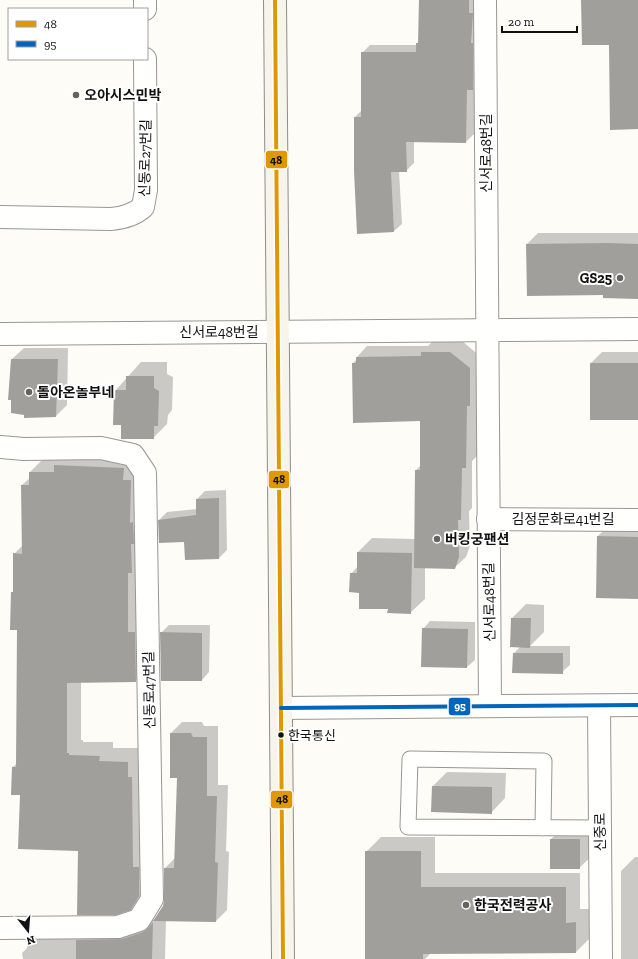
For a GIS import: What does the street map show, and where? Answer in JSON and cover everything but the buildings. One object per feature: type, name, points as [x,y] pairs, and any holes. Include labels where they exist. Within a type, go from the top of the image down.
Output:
[{"type":"street","points":[[275,0],[283,959]]},
{"type":"street","name":"신서로48번길","points":[[485,0],[490,706]]},
{"type":"street","name":"신동로27번길","points":[[0,218],[112,220],[133,214],[143,207],[146,190],[145,60]]},
{"type":"street","name":"신서로48번길","points":[[0,334],[638,329]]},
{"type":"street","name":"신동로47번길","points":[[0,447],[101,448],[133,455],[146,473],[152,899],[139,920],[118,927],[0,928]]},
{"type":"street","name":"김정문화로41번길","points":[[488,519],[638,520]]},
{"type":"street","points":[[281,708],[638,705]]},
{"type":"street","name":"신중로","points":[[599,706],[601,959]]},
{"type":"lane","points":[[543,828],[544,761],[410,759],[408,827],[543,828],[600,828]]},
{"type":"transit line","name":"48","points":[[275,0],[283,959]]},
{"type":"transit line","name":"95","points":[[281,708],[638,705]]},
{"type":"place","name":"오아시스민박","points":[[76,95]]},
{"type":"place","name":"GS25","points":[[620,278]]},
{"type":"place","name":"돌아온놀부네","points":[[29,392]]},
{"type":"place","name":"버킹궁팬션","points":[[437,539]]},
{"type":"place","name":"한국통신","points":[[281,735]]},
{"type":"place","name":"한국전력공사","points":[[466,905]]}]
